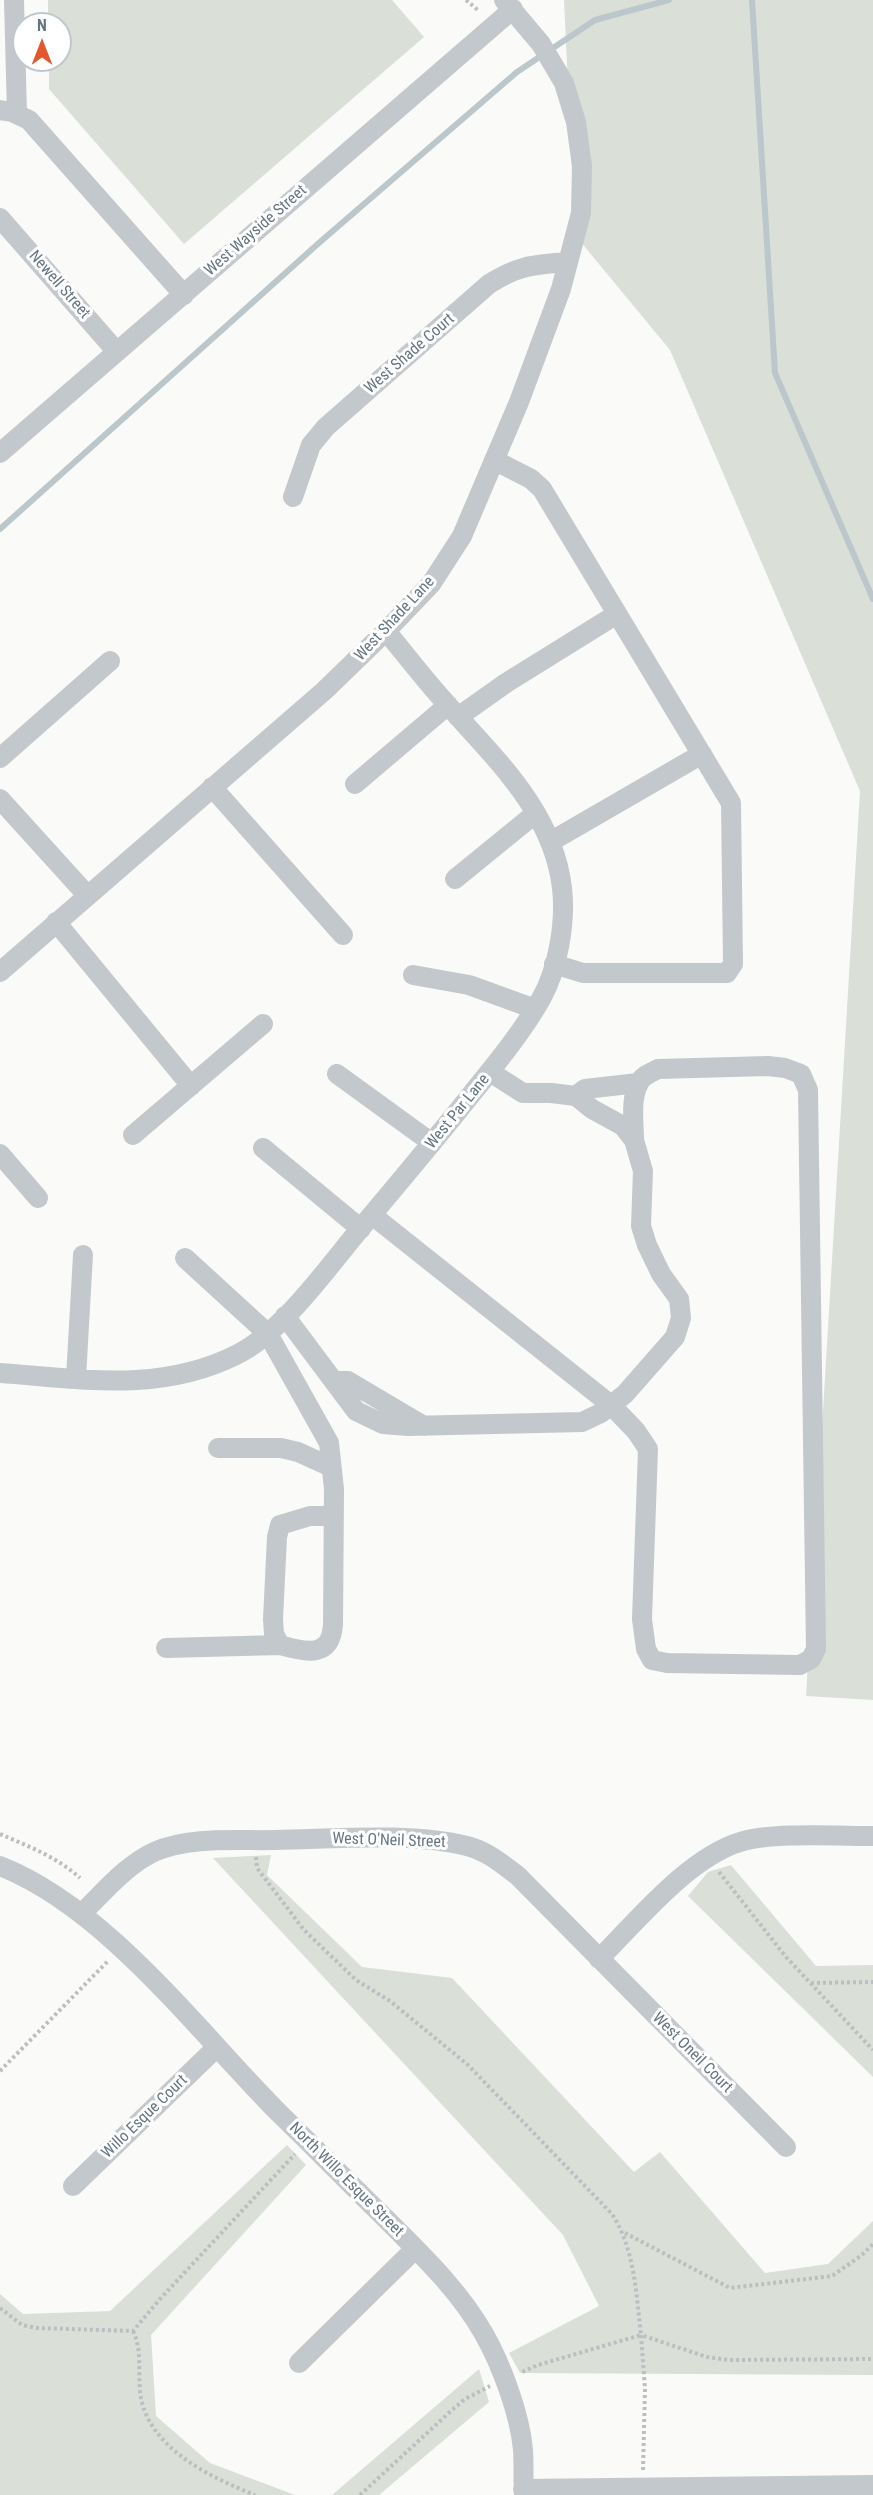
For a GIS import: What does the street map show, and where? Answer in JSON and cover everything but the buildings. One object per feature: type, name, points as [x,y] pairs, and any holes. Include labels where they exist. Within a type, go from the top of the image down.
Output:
[{"type":"street","points":[[14,0],[8,112],[29,120],[184,295]]},
{"type":"street","name":"West Shade Lane","points":[[0,972],[324,691],[431,584],[462,536],[561,289],[581,213],[582,166],[576,122],[564,83],[546,52],[508,5]]},
{"type":"street","name":"West Wayside Street","points":[[0,453],[184,295],[508,5]]},
{"type":"street","name":"Newell Street","points":[[0,218],[117,352]]},
{"type":"street","name":"West Shade Court","points":[[293,497],[311,445],[326,427],[489,284],[509,271],[568,262]]},
{"type":"street","points":[[494,460],[531,479],[542,489],[731,803],[732,964],[727,973],[584,973],[554,964]]},
{"type":"street","points":[[354,784],[453,711],[506,682],[617,614]]},
{"type":"street","name":"West Par Lane","points":[[0,1373],[128,1382],[168,1378],[207,1368],[239,1354],[267,1334],[285,1316],[366,1222],[512,1045],[543,997],[554,964],[563,918],[562,888],[550,842],[536,813],[514,780],[386,631]]},
{"type":"street","points":[[0,758],[110,661]]},
{"type":"street","points":[[550,842],[702,754]]},
{"type":"street","points":[[212,787],[343,935]]},
{"type":"street","points":[[0,799],[87,895]]},
{"type":"street","points":[[455,879],[536,813]]},
{"type":"street","points":[[56,922],[191,1086]]},
{"type":"street","points":[[413,975],[469,985],[535,1009]]},
{"type":"street","points":[[133,1135],[263,1024]]},
{"type":"street","points":[[263,1148],[611,1405],[636,1431],[648,1449],[642,1619],[646,1649],[652,1660],[667,1663],[800,1665],[811,1659],[816,1649],[808,1090],[801,1074],[785,1068],[768,1066],[658,1069],[638,1083],[634,1140],[643,1171],[641,1226],[646,1245],[661,1274],[679,1299],[681,1318],[675,1337],[625,1394],[611,1405],[601,1413],[582,1422],[424,1426],[383,1424],[356,1411],[285,1316]]},
{"type":"street","points":[[490,1072],[523,1094],[551,1093],[576,1096],[592,1109],[623,1126],[634,1140]]},
{"type":"street","points":[[337,1074],[432,1143]]},
{"type":"street","points":[[576,1096],[585,1089],[638,1083]]},
{"type":"street","points":[[0,1154],[38,1198]]},
{"type":"street","points":[[76,1378],[83,1255]]},
{"type":"street","points":[[166,1648],[280,1645],[295,1650],[319,1650],[327,1646],[332,1637],[334,1516],[329,1443],[267,1334],[185,1258]]},
{"type":"street","points":[[218,1448],[281,1448],[298,1452],[331,1467]]},
{"type":"street","points":[[280,1645],[274,1634],[273,1619],[277,1537],[280,1525],[310,1516],[334,1516]]},
{"type":"street","points":[[599,1959],[692,1868],[714,1853],[740,1842],[771,1837],[873,1836]]},
{"type":"street","name":"West O'Neil Street","points":[[81,1914],[125,1872],[153,1852],[178,1844],[415,1839],[470,1847],[491,1856],[518,1876],[599,1959]]},
{"type":"street","points":[[0,1866],[28,1877],[68,1902],[81,1914]]},
{"type":"street","name":"North Willo Esque Street","points":[[81,1914],[136,1963],[415,2248],[460,2299],[484,2334],[505,2380],[523,2447],[524,2492]]},
{"type":"street","name":"West Oneil Court","points":[[599,1959],[786,2147]]},
{"type":"street","name":"Willo Esque Court","points":[[73,2186],[217,2047]]},
{"type":"street","points":[[299,2363],[415,2248]]},
{"type":"street","points":[[524,2492],[873,2485]]},
{"type":"path","points":[[466,0],[479,11]]},
{"type":"path","points":[[0,1834],[69,1868],[80,1878]]},
{"type":"path","points":[[256,1854],[257,1868],[304,1930],[356,1980],[390,2001],[468,2065],[612,2214],[624,2233],[633,2267],[641,2335],[645,2389],[643,2488]]},
{"type":"path","points":[[718,1870],[786,1957],[873,2050]]},
{"type":"path","points":[[0,2071],[108,1961]]},
{"type":"path","points":[[810,1983],[873,1982]]},
{"type":"path","points":[[133,2331],[295,2154]]},
{"type":"path","points":[[624,2233],[730,2288],[832,2276],[862,2255],[873,2244]]},
{"type":"path","points":[[0,2308],[22,2325],[37,2328],[133,2331]]},
{"type":"path","points":[[133,2331],[138,2340],[143,2408],[147,2419],[158,2434],[176,2451],[205,2471],[229,2485],[255,2495]]},
{"type":"path","points":[[360,2495],[465,2399],[538,2365],[641,2335],[707,2357],[729,2360],[873,2359]]},
{"type":"shaded area","points":[[48,0],[392,0],[424,37],[184,244],[49,89],[49,72],[72,72],[72,12],[48,12]]},
{"type":"shaded area","points":[[564,0],[873,0],[873,1700],[806,1696],[860,791],[670,350],[575,235]]},
{"type":"shaded area","points":[[271,1855],[267,1875],[362,1967],[452,1978],[634,2172],[660,2152],[765,2273],[828,2264],[873,2221],[873,2375],[520,2373],[509,2353],[599,2306],[563,2235],[213,1858]]},
{"type":"shaded area","points":[[731,1865],[816,1966],[873,1965],[873,2077],[688,1896],[708,1872]]},
{"type":"shaded area","points":[[287,2145],[306,2165],[151,2335],[156,2416],[210,2463],[295,2495],[0,2495],[0,2294],[23,2314],[110,2311]]},
{"type":"shaded area","points":[[479,2369],[489,2402],[379,2495],[332,2495]]},
{"type":"waterway","points":[[0,529],[320,242],[517,72],[595,20],[669,0]]},
{"type":"waterway","points":[[752,0],[775,373],[873,599]]}]
